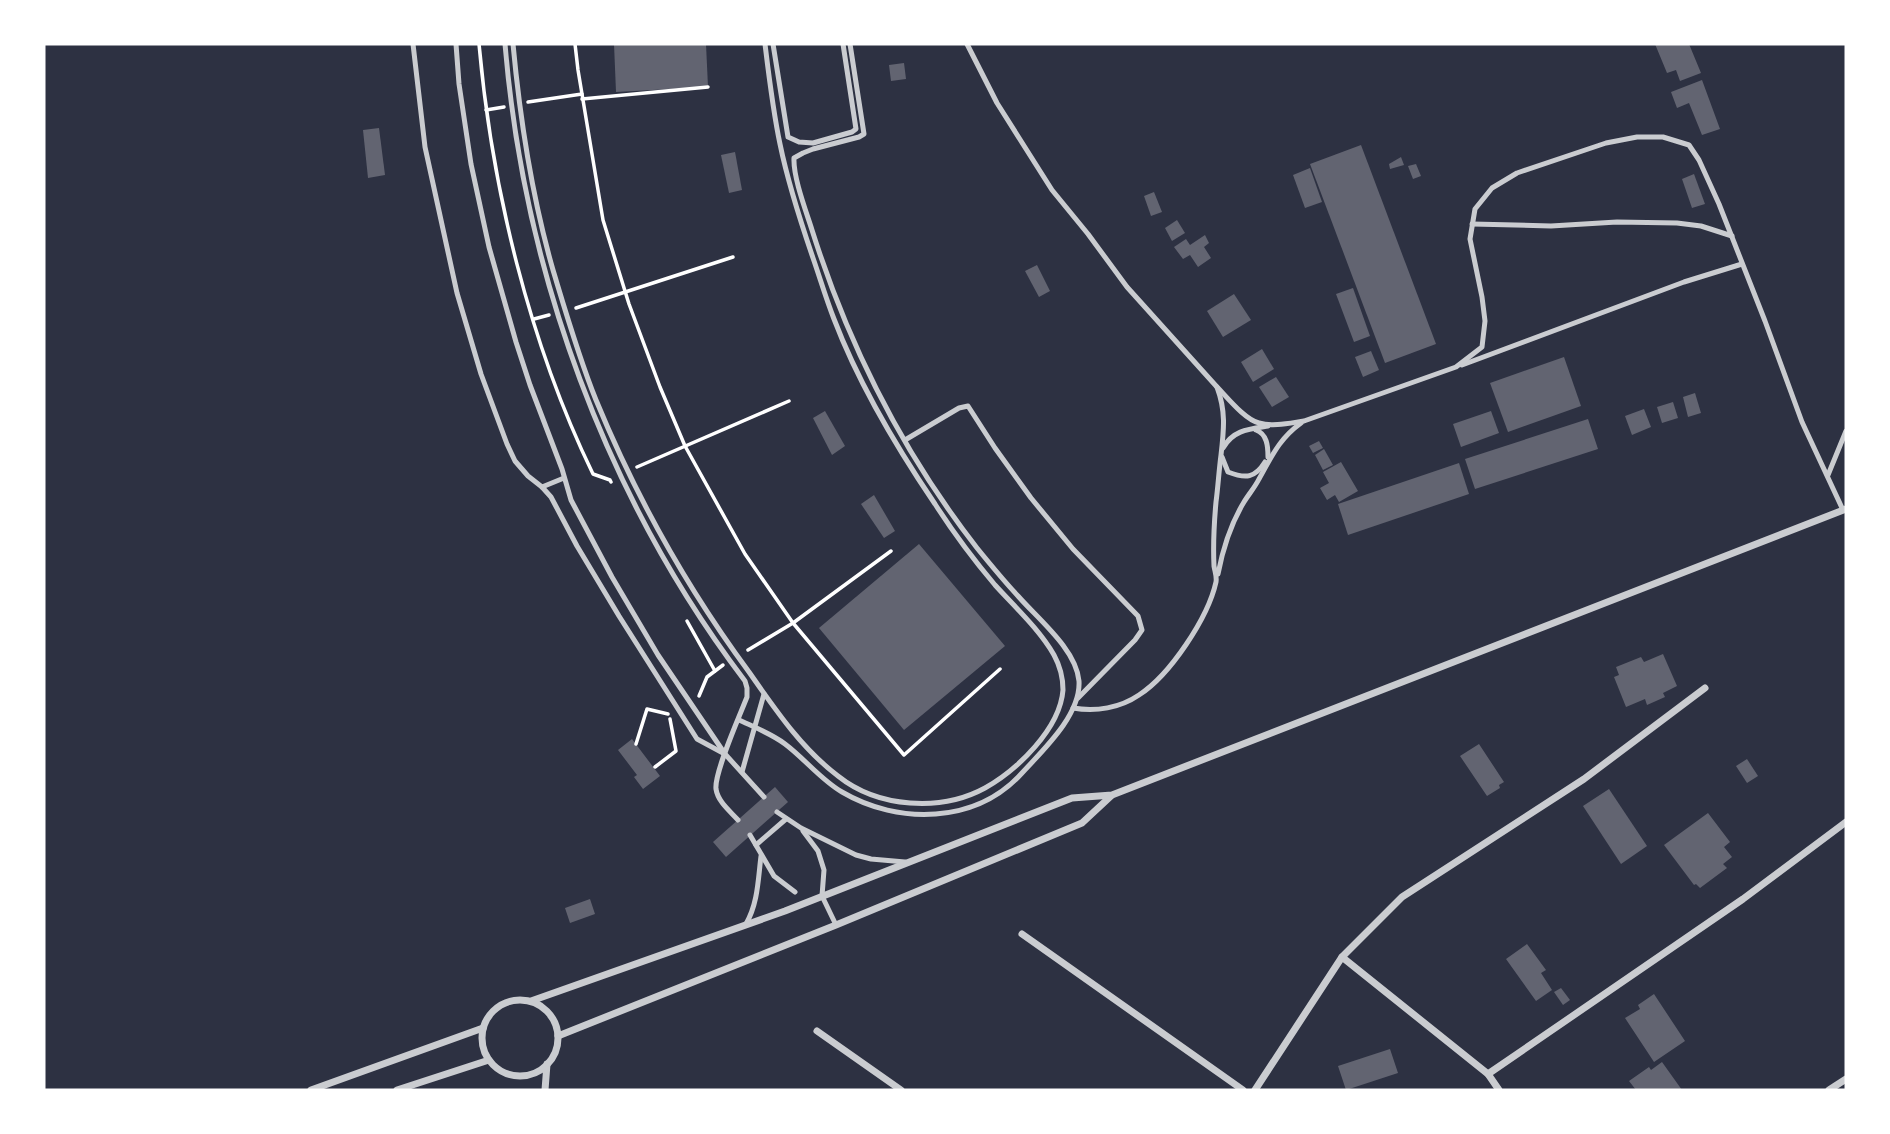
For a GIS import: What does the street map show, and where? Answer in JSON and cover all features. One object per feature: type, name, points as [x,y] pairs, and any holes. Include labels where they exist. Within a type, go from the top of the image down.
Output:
[{"type":"street","points":[[531,1001],[746,925],[1072,797],[1112,795],[1845,510]]},
{"type":"street","points":[[1255,1090],[1342,957],[1402,897],[1584,779],[1704,688]]},
{"type":"street","points":[[558,1036],[1082,823],[1112,795]]},
{"type":"street","points":[[1488,1074],[1743,899],[1846,822]]},
{"type":"street","points":[[1022,934],[1242,1090]]},
{"type":"street","points":[[1342,957],[1488,1074],[1499,1090]]},
{"type":"street","points":[[531,1001],[550,1014],[555,1021],[558,1036],[556,1051],[548,1064],[539,1071],[517,1076],[497,1068],[489,1060],[482,1041],[483,1028],[496,1008],[507,1002],[531,1001]]},
{"type":"street","points":[[311,1090],[483,1028]]},
{"type":"street","points":[[817,1031],[901,1090]]},
{"type":"street","points":[[397,1090],[489,1060]]},
{"type":"street","points":[[545,1090],[548,1064]]},
{"type":"street","points":[[1829,1090],[1846,1079]]},
{"type":"lane","points":[[413,44],[433,190],[462,311],[481,374],[508,444],[516,461],[528,476],[551,496],[577,546],[696,739],[725,754]]},
{"type":"lane","points":[[456,44],[471,164],[489,247],[516,341],[571,500],[648,639],[725,754],[764,797]]},
{"type":"lane","points":[[505,44],[511,105],[530,216],[557,313],[590,405],[630,495],[679,585],[729,662],[745,681],[747,697],[717,777],[716,788],[719,798],[738,820]]},
{"type":"lane","points":[[513,44],[528,153],[542,225],[566,311],[595,398],[682,573],[764,694],[809,751],[837,776],[870,794],[893,801],[914,804],[951,801],[975,793],[1012,770],[1037,744],[1058,713],[1063,692],[1062,673],[1055,656],[1040,635],[990,579],[952,530],[887,427],[849,355],[799,220],[789,183],[773,106],[765,44]]},
{"type":"lane","points":[[772,44],[788,137],[799,142],[813,143],[856,129],[843,44]]},
{"type":"lane","points":[[739,720],[783,742],[839,791],[861,802],[890,812],[944,814],[971,807],[1007,788],[1045,747],[1070,715],[1077,699],[1079,680],[1072,659],[1060,642],[1003,580],[954,518],[905,440],[870,377],[838,303],[808,219],[794,159],[803,153],[864,134],[850,44]]},
{"type":"lane","points":[[967,44],[997,103],[1052,190],[1127,287],[1234,404],[1257,423],[1278,425]]},
{"type":"lane","points":[[1456,367],[1482,347],[1485,321],[1470,239],[1475,209],[1492,188],[1517,173],[1606,143],[1637,137],[1663,137],[1689,145],[1707,176],[1732,236],[1802,422],[1845,510]]},
{"type":"lane","points":[[1472,224],[1505,226],[1677,223],[1700,226],[1732,236]]},
{"type":"lane","points":[[1289,433],[1259,472],[1248,477],[1228,472],[1221,454],[1225,444],[1237,433],[1253,428],[1304,421],[1684,282],[1742,264]]},
{"type":"lane","points":[[1216,580],[1214,537],[1225,430],[1222,401],[1217,387]]},
{"type":"lane","points":[[905,440],[959,408],[968,406],[1013,473],[1055,528],[1138,616],[1143,630],[1077,699]]},
{"type":"lane","points":[[1073,708],[1090,711],[1115,707],[1139,696],[1156,681],[1204,617],[1232,524],[1244,502],[1274,450],[1304,421]]},
{"type":"lane","points":[[1253,428],[1266,440],[1268,457]]},
{"type":"lane","points":[[1828,475],[1846,431]]},
{"type":"lane","points":[[542,487],[564,478]]},
{"type":"lane","points":[[742,772],[764,694]]},
{"type":"lane","points":[[777,812],[801,828],[856,855],[908,863]]},
{"type":"lane","points":[[755,845],[786,819]]},
{"type":"lane","points":[[801,828],[818,851],[824,870],[822,896],[836,925]]},
{"type":"lane","points":[[750,835],[774,876],[795,892]]},
{"type":"lane","points":[[746,925],[756,901],[761,856]]},
{"type":"path","points":[[575,44],[603,220],[626,292],[660,387],[685,446],[745,554],[793,623],[904,755],[1000,669]]},
{"type":"path","points":[[521,103],[708,87]]},
{"type":"path","points":[[486,110],[511,105]]},
{"type":"path","points":[[566,311],[733,257]]},
{"type":"path","points":[[534,319],[557,313]]},
{"type":"path","points":[[629,471],[789,401]]},
{"type":"path","points":[[737,657],[793,623],[891,551]]},
{"type":"path","points":[[690,702],[699,696],[707,677],[729,662]]},
{"type":"path","points":[[636,744],[647,709],[669,714],[676,751],[655,767]]},
{"type":"building","points":[[614,44],[706,44],[708,87],[616,92]]},
{"type":"building","points":[[1655,44],[1689,44],[1701,73],[1680,81],[1676,70],[1667,73]]},
{"type":"building","points":[[904,63],[906,79],[891,81],[889,65]]},
{"type":"building","points":[[1702,80],[1720,129],[1702,135],[1689,103],[1677,108],[1671,92]]},
{"type":"building","points":[[379,128],[385,175],[368,178],[363,130]]},
{"type":"building","points":[[1361,145],[1436,344],[1385,363],[1310,164]]},
{"type":"building","points":[[735,152],[742,190],[729,193],[721,155]]},
{"type":"building","points":[[1401,157],[1404,165],[1390,169],[1389,164]]},
{"type":"building","points":[[1416,164],[1421,176],[1413,179],[1408,166]]},
{"type":"building","points":[[1310,168],[1322,202],[1305,208],[1293,175]]},
{"type":"building","points":[[1694,174],[1705,204],[1692,208],[1682,179]]},
{"type":"building","points":[[1154,192],[1162,212],[1151,216],[1144,196]]},
{"type":"building","points":[[1177,220],[1185,233],[1172,241],[1165,228]]},
{"type":"building","points":[[1205,235],[1209,243],[1204,247],[1211,258],[1198,267],[1190,255],[1183,259],[1174,247],[1186,239],[1190,245]]},
{"type":"building","points":[[1037,265],[1050,291],[1039,297],[1025,271]]},
{"type":"building","points":[[1353,288],[1370,336],[1354,342],[1336,294]]},
{"type":"building","points":[[1234,294],[1251,320],[1223,337],[1207,311]]},
{"type":"building","points":[[1262,349],[1274,369],[1253,382],[1241,362]]},
{"type":"building","points":[[1371,351],[1379,370],[1363,377],[1355,357]]},
{"type":"building","points":[[1564,357],[1581,406],[1508,432],[1490,383]]},
{"type":"building","points":[[1276,377],[1289,397],[1272,407],[1259,387]]},
{"type":"building","points":[[1695,393],[1701,413],[1688,417],[1683,397]]},
{"type":"building","points":[[1673,402],[1678,418],[1662,423],[1657,407]]},
{"type":"building","points":[[1644,409],[1651,427],[1632,435],[1625,416]]},
{"type":"building","points":[[825,411],[845,446],[832,455],[813,418]]},
{"type":"building","points":[[1491,411],[1499,433],[1461,447],[1453,424]]},
{"type":"building","points":[[1588,419],[1598,449],[1475,489],[1465,459]]},
{"type":"building","points":[[1319,441],[1323,448],[1313,453],[1309,446]]},
{"type":"building","points":[[1324,449],[1333,465],[1323,470],[1315,455]]},
{"type":"building","points":[[1341,462],[1358,491],[1339,502],[1335,495],[1327,500],[1320,488],[1329,483],[1323,472]]},
{"type":"building","points":[[1459,463],[1469,494],[1348,535],[1338,504]]},
{"type":"building","points":[[874,495],[895,531],[884,538],[861,504]]},
{"type":"building","points":[[919,544],[1005,646],[904,730],[819,628]]},
{"type":"building","points":[[1663,654],[1677,686],[1663,693],[1665,697],[1647,705],[1645,699],[1626,707],[1614,677],[1619,675],[1616,667],[1641,657],[1644,662]]},
{"type":"building","points":[[632,739],[660,776],[643,789],[634,777],[637,775],[618,750]]},
{"type":"building","points":[[1479,744],[1504,782],[1487,796],[1460,756]]},
{"type":"building","points":[[1747,759],[1758,776],[1747,783],[1736,766]]},
{"type":"building","points":[[775,787],[788,802],[726,857],[713,842]]},
{"type":"building","points":[[1609,789],[1647,846],[1621,864],[1583,806]]},
{"type":"building","points":[[1708,813],[1730,842],[1724,847],[1732,857],[1723,864],[1727,868],[1700,888],[1694,885],[1664,845]]},
{"type":"building","points":[[590,899],[595,914],[570,923],[565,908]]},
{"type":"building","points":[[1527,944],[1546,970],[1541,973],[1552,990],[1536,1001],[1506,959]]},
{"type":"building","points":[[1561,988],[1570,1000],[1563,1005],[1554,992]]},
{"type":"building","points":[[1654,994],[1685,1041],[1654,1062],[1625,1018],[1640,1009],[1638,1005]]},
{"type":"building","points":[[1390,1049],[1398,1073],[1346,1090],[1338,1066]]},
{"type":"building","points":[[1662,1062],[1682,1090],[1636,1090],[1629,1081],[1649,1067],[1651,1070]]}]
